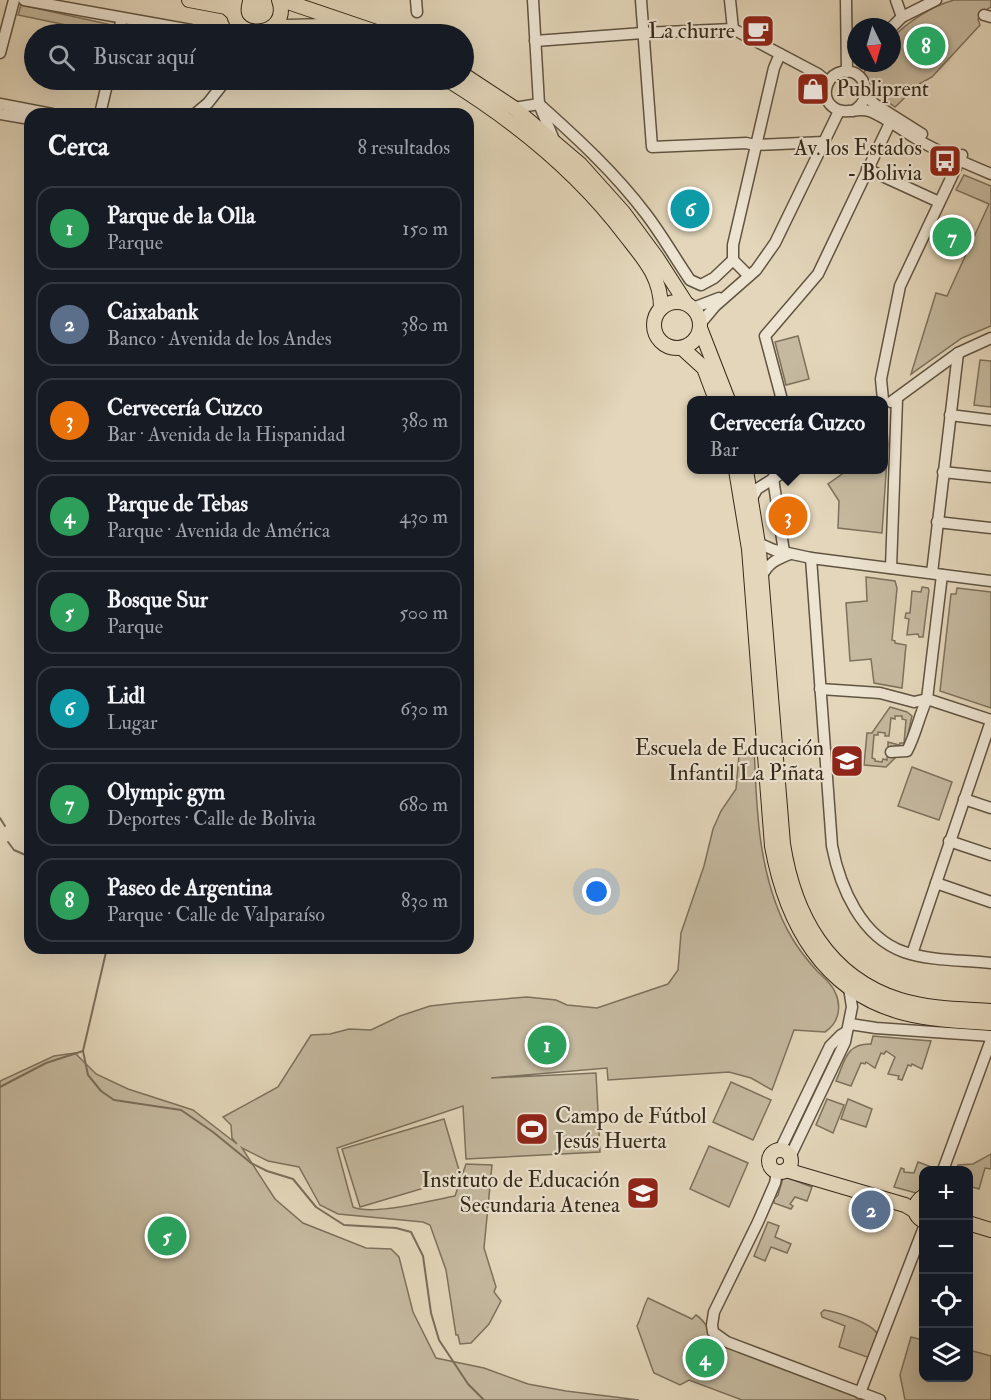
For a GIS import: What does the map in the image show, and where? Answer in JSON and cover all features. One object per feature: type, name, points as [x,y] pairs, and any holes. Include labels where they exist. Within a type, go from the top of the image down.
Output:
[{"type":"main road","points":[[189,0],[234,7],[238,24]]},
{"type":"main road","points":[[275,24],[279,18],[280,0],[352,24]]},
{"type":"main road","points":[[474,82],[514,108],[554,140],[580,164],[623,212],[699,316],[700,326],[726,396]]},
{"type":"main road","points":[[463,90],[508,118],[538,143],[587,188],[607,211],[656,277],[661,292],[661,308],[654,321],[656,336],[667,346],[682,348],[704,368],[714,396]]},
{"type":"main road","points":[[661,308],[673,302],[690,306]]},
{"type":"main road","points":[[682,348],[694,341],[700,326]]},
{"type":"main road","points":[[737,474],[749,549],[771,836],[776,871],[783,894],[800,932],[826,968],[866,999],[902,1012],[932,1018],[991,1014]]},
{"type":"main road","points":[[748,474],[762,576],[783,844],[790,882],[805,919],[819,941],[837,962],[858,980],[884,994],[919,1004],[991,1014]]},
{"type":"main road","points":[[785,1162],[905,1205],[919,1207]]},
{"type":"main road","points":[[973,1217],[991,1223]]},
{"type":"main road","points":[[973,1224],[991,1230]]},
{"type":"street","points":[[0,53],[14,0]]},
{"type":"street","points":[[24,0],[156,24]]},
{"type":"street","points":[[417,0],[417,12]]},
{"type":"street","points":[[533,0],[539,104],[554,140]]},
{"type":"street","points":[[641,0],[652,147],[824,142]]},
{"type":"street","points":[[730,0],[733,29]]},
{"type":"street","points":[[846,0],[847,18]]},
{"type":"street","points":[[896,0],[902,17],[936,0]]},
{"type":"street","points":[[120,24],[122,18]]},
{"type":"street","points":[[535,41],[733,29],[818,74],[828,82]]},
{"type":"street","points":[[749,276],[733,260],[733,245],[755,145],[774,68],[780,54]]},
{"type":"street","points":[[853,111],[866,96],[865,85],[858,75],[850,72],[836,74],[826,87],[827,99],[834,108],[839,111],[853,111],[869,111],[991,174]]},
{"type":"street","points":[[101,108],[106,90]]},
{"type":"street","points":[[202,108],[218,90]]},
{"type":"street","points":[[866,96],[876,105],[960,158],[991,168]]},
{"type":"street","points":[[0,104],[24,109]]},
{"type":"street","points":[[514,108],[539,104]]},
{"type":"street","points":[[539,104],[582,142],[617,178],[647,215],[690,280],[701,285],[714,278],[733,260]]},
{"type":"street","points":[[700,326],[715,306],[749,276],[775,243],[839,111]]},
{"type":"street","points":[[0,114],[24,118]]},
{"type":"street","points":[[781,396],[765,336],[818,274],[890,123]]},
{"type":"street","points":[[883,396],[881,379],[900,286],[960,158]]},
{"type":"street","points":[[867,169],[939,202]]},
{"type":"street","points":[[690,306],[730,293]]},
{"type":"street","points":[[888,403],[897,399],[958,353],[991,338]]},
{"type":"street","points":[[891,752],[907,751],[914,738],[927,699],[937,574],[937,522],[958,353]]},
{"type":"street","points":[[891,568],[897,399]]},
{"type":"street","points":[[950,415],[991,420]]},
{"type":"street","points":[[943,472],[991,477]]},
{"type":"street","points":[[753,474],[759,478],[773,478]]},
{"type":"street","points":[[752,498],[757,489],[780,474]]},
{"type":"street","points":[[773,478],[787,553]]},
{"type":"street","points":[[937,522],[991,528]]},
{"type":"street","points":[[758,543],[774,550],[811,558],[991,581]]},
{"type":"street","points":[[762,576],[766,567],[787,553]]},
{"type":"street","points":[[811,558],[830,827],[835,862],[848,897],[868,927],[902,951],[991,963]]},
{"type":"street","points":[[820,689],[880,693],[914,702],[927,699],[991,720],[912,954]]},
{"type":"street","points":[[964,799],[991,808]]},
{"type":"street","points":[[949,841],[991,855]]},
{"type":"street","points":[[936,883],[991,902]]},
{"type":"street","points":[[849,988],[852,1007],[845,1042],[775,1182],[713,1317],[714,1332],[727,1342],[880,1400]]},
{"type":"street","points":[[848,1028],[876,1028],[991,1038],[944,1166]]},
{"type":"street","points":[[860,1392],[919,1240]]},
{"type":"shaded area","points":[[954,0],[991,0],[991,7],[981,13],[978,19],[980,25],[932,77],[919,84],[895,107],[872,90],[864,72],[901,72],[901,30],[937,6]]},
{"type":"shaded area","points":[[21,5],[107,24],[62,24],[18,15]]},
{"type":"shaded area","points":[[964,175],[991,186],[991,326],[962,338],[911,374],[936,293],[947,296],[989,204],[956,190]]},
{"type":"shaded area","points":[[798,336],[809,379],[786,385],[775,342]]},
{"type":"shaded area","points":[[980,360],[991,361],[991,407],[974,405]]},
{"type":"shaded area","points":[[842,474],[886,474],[882,533],[838,528],[839,501],[828,484]]},
{"type":"shaded area","points":[[866,577],[895,581],[897,588],[892,640],[895,643],[906,645],[902,688],[874,683],[871,659],[850,661],[846,603],[867,601]]},
{"type":"shaded area","points":[[922,587],[929,590],[923,637],[919,637],[918,634],[907,635],[909,619],[905,618],[906,613],[910,613],[912,591],[921,592]]},
{"type":"shaded area","points":[[957,588],[991,592],[991,708],[940,691],[951,594],[956,594]]},
{"type":"shaded area","points":[[890,707],[907,712],[912,716],[905,748],[888,747],[888,742],[899,745],[904,743],[906,720],[902,719],[902,716],[895,716],[895,719],[891,718],[889,736],[878,732],[878,735],[874,735],[872,758],[882,762],[883,759],[887,760],[887,753],[897,756],[886,767],[864,765],[867,733],[872,733]]},
{"type":"shaded area","points":[[754,743],[761,843],[772,892],[792,938],[817,971],[832,986],[839,1008],[836,1019],[825,1032],[794,1030],[772,1090],[751,1078],[729,1072],[608,1080],[607,1068],[491,1078],[596,1073],[600,1152],[466,1159],[463,1106],[337,1148],[353,1207],[362,1209],[388,1209],[455,1196],[466,1164],[492,1165],[484,1248],[496,1287],[494,1292],[501,1301],[489,1324],[471,1343],[460,1344],[458,1335],[456,1335],[446,1270],[430,1225],[423,1222],[338,1214],[320,1205],[299,1167],[268,1161],[242,1148],[275,1199],[303,1223],[366,1248],[391,1249],[399,1257],[413,1312],[436,1358],[484,1368],[528,1384],[639,1400],[0,1400],[0,1081],[54,1056],[75,1053],[96,1074],[128,1089],[193,1110],[237,1144],[232,1138],[231,1125],[223,1117],[278,1087],[311,1035],[330,1034],[349,1029],[371,1030],[400,1016],[430,1006],[456,1003],[527,997],[597,1008],[668,984],[678,970],[681,933],[704,866],[713,829],[721,811],[736,789],[739,755]]},
{"type":"shaded area","points":[[912,767],[952,782],[939,820],[898,806]]},
{"type":"shaded area","points":[[873,1036],[931,1041],[922,1069],[912,1064],[908,1065],[902,1080],[898,1079],[899,1076],[888,1074],[895,1057],[886,1051],[884,1054],[881,1053],[875,1068],[866,1062],[861,1063],[851,1086],[836,1081],[844,1060],[851,1050],[863,1044],[871,1044]]},
{"type":"shaded area","points":[[731,1082],[771,1100],[753,1140],[713,1122]]},
{"type":"shaded area","points":[[827,1099],[844,1105],[833,1133],[816,1125]]},
{"type":"shaded area","points":[[848,1099],[872,1109],[866,1127],[841,1119]]},
{"type":"shaded area","points":[[444,1119],[461,1177],[360,1207],[342,1149]]},
{"type":"shaded area","points":[[709,1146],[748,1163],[729,1207],[690,1189]]},
{"type":"shaded area","points":[[991,1154],[991,1169],[985,1168],[979,1189],[973,1187],[973,1166],[958,1166],[973,1164]]},
{"type":"shaded area","points":[[918,1162],[929,1166],[919,1166],[919,1192],[894,1187],[901,1168],[904,1172],[914,1173]]},
{"type":"shaded area","points":[[783,1178],[812,1187],[807,1201],[795,1197],[790,1204],[793,1206],[791,1209],[774,1203]]},
{"type":"shaded area","points":[[768,1222],[779,1226],[775,1237],[791,1244],[787,1253],[771,1247],[765,1261],[754,1256]]},
{"type":"shaded area","points":[[648,1298],[692,1319],[696,1315],[714,1337],[724,1344],[873,1400],[742,1400],[689,1380],[680,1385],[654,1373],[652,1368],[637,1326]]},
{"type":"shaded area","points":[[824,1310],[854,1319],[875,1331],[878,1335],[870,1358],[839,1347],[845,1326],[822,1317],[821,1313]]},
{"type":"shaded area","points":[[911,1337],[919,1339],[919,1382],[973,1382],[973,1351],[991,1356],[991,1400],[905,1400],[900,1375]]},
{"type":"waterway","points":[[0,818],[5,826]]},
{"type":"waterway","points":[[8,842],[14,850],[24,854]]},
{"type":"waterway","points":[[106,954],[83,1051],[88,1075],[101,1091],[114,1100],[181,1110],[251,1163],[293,1179],[316,1207],[344,1225],[396,1228],[411,1232],[423,1256],[431,1313],[439,1340],[468,1384],[484,1400]]},
{"type":"waterway","points":[[0,1087],[46,1063],[83,1051]]},
{"type":"place","name":"La churre","points":[[758,31]]},
{"type":"place","name":"Paseo de Argentina","points":[[926,46]]},
{"type":"place","name":"Publiprent","points":[[813,89]]},
{"type":"place","name":"Av. los Estados - Bolivia","points":[[945,161]]},
{"type":"place","name":"Lidl","points":[[690,209]]},
{"type":"place","name":"Olympic gym","points":[[952,237]]},
{"type":"place","name":"Cervecería Cuzco","points":[[788,516]]},
{"type":"place","name":"Escuela de Educación Infantil La Piñata","points":[[847,761]]},
{"type":"place","name":"Parque de la Olla","points":[[547,1045]]},
{"type":"place","name":"Campo de Fútbol Jesús Huerta","points":[[532,1129]]},
{"type":"place","name":"Instituto de Educación Secundaria Atenea","points":[[643,1193]]},
{"type":"place","name":"Caixabank","points":[[871,1210]]},
{"type":"place","name":"Bosque Sur","points":[[167,1236]]},
{"type":"place","name":"Parque de Tebas","points":[[705,1358]]}]
